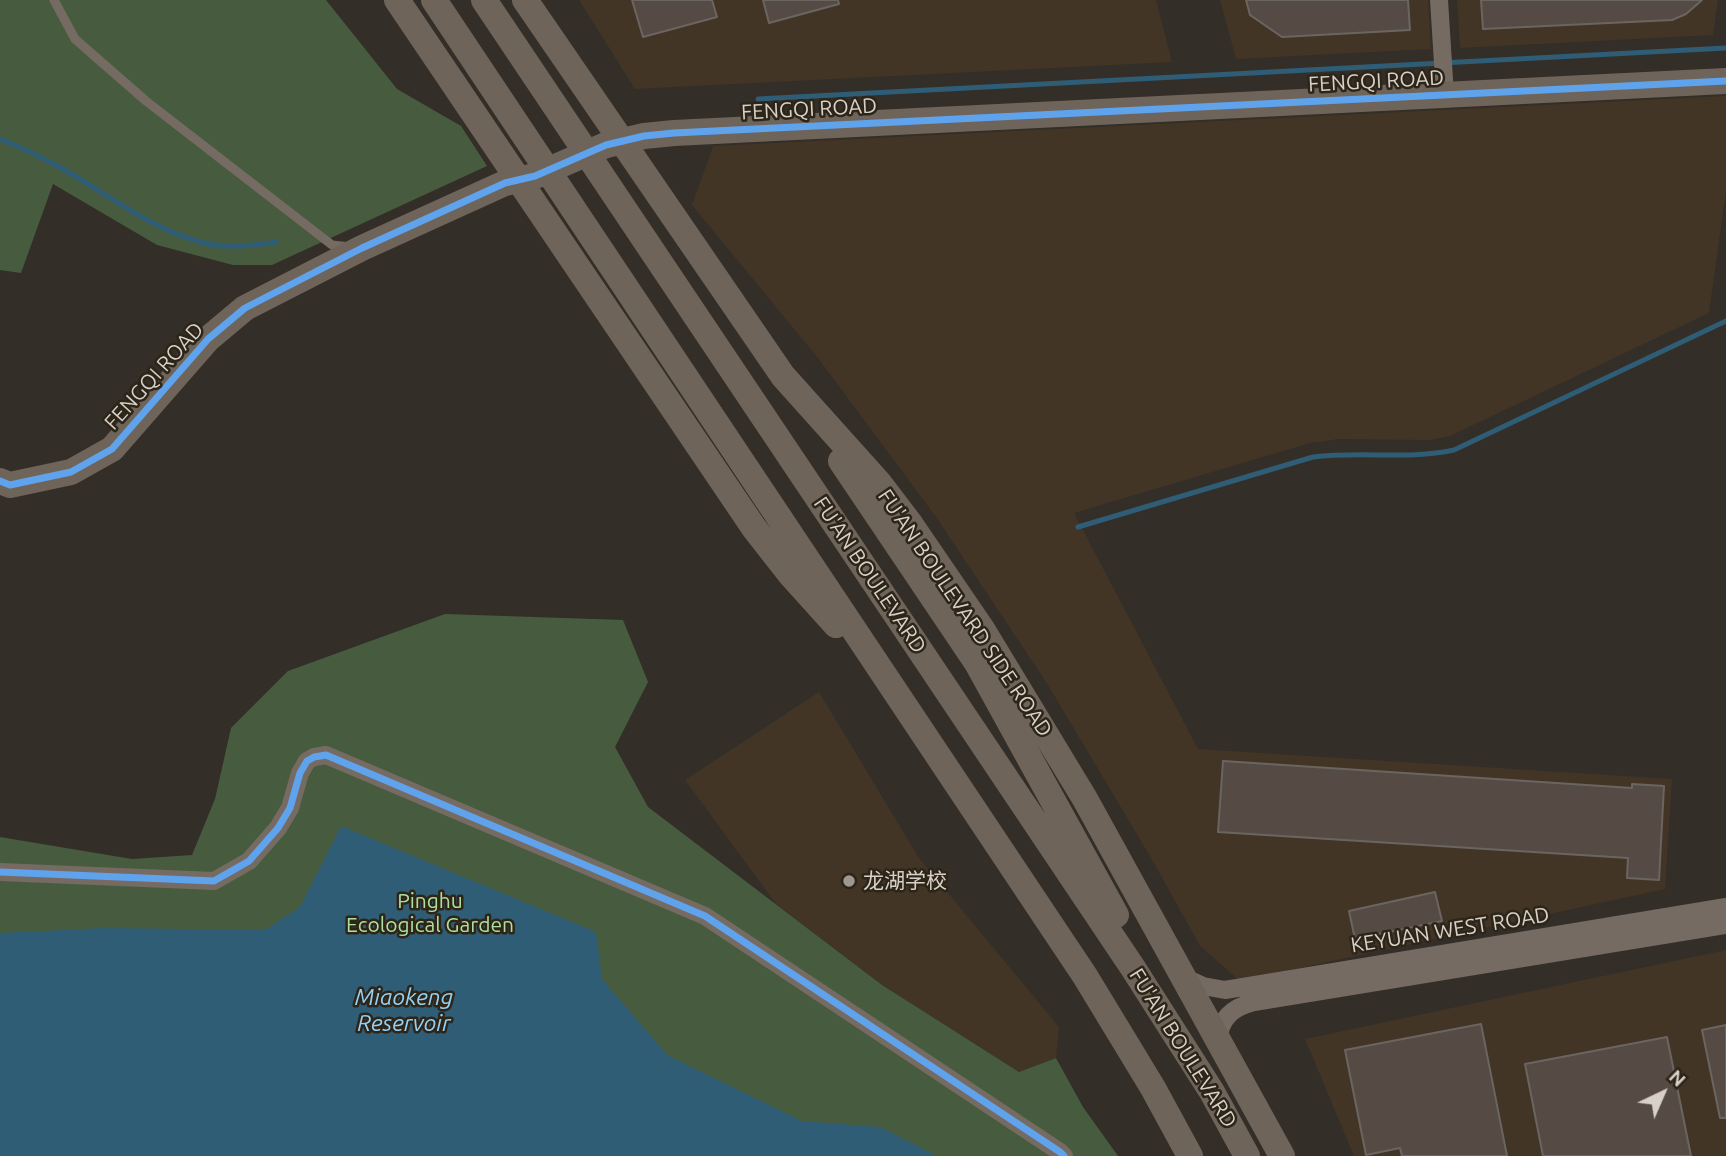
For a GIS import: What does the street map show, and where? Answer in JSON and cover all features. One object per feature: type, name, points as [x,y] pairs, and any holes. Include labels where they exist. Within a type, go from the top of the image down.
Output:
[{"type":"main road","points":[[397,0],[512,179],[772,553],[809,597],[885,676]]},
{"type":"main road","name":"FU'AN BOULEVARD","points":[[434,0],[1085,976],[1140,1066],[1190,1156]]},
{"type":"main road","name":"FU'AN BOULEVARD","points":[[484,0],[1126,958],[1212,1092],[1247,1156]]},
{"type":"main road","name":"FU'AN BOULEVARD SIDE ROAD","points":[[525,0],[783,376],[879,483],[982,629],[1085,799],[1282,1156]]},
{"type":"main road","points":[[535,0],[589,90]]},
{"type":"main road","name":"FENGQI ROAD","points":[[0,481],[10,485],[71,472],[112,449],[208,339],[244,308],[362,248],[512,179],[535,176],[589,151],[618,133],[662,134],[1726,81]]},
{"type":"main road","points":[[783,376],[977,663],[1212,1092]]},
{"type":"street","points":[[1439,0],[1444,95]]},
{"type":"street","points":[[0,872],[214,881],[249,861],[271,836],[290,808],[300,773],[307,761],[326,755],[705,916],[1063,1156]]},
{"type":"street","name":"KEYUAN WEST ROAD","points":[[1183,977],[1203,986],[1225,990],[1726,907]]},
{"type":"street","name":"KEYUAN WEST ROAD","points":[[1219,1042],[1219,1032],[1227,1015],[1254,1002],[1726,925]]},
{"type":"lane","points":[[54,0],[75,39],[146,101],[331,245],[362,248]]},
{"type":"shaded area","points":[[579,0],[1156,0],[1172,62],[635,89]]},
{"type":"shaded area","points":[[1220,0],[1428,0],[1431,49],[1236,59]]},
{"type":"shaded area","points":[[1457,0],[1718,0],[1713,35],[1460,48]]},
{"type":"shaded area","points":[[1726,96],[1726,191],[1709,313],[1450,436],[1430,440],[1339,439],[1310,443],[1074,513],[1198,749],[1672,779],[1665,889],[1240,981],[1200,946],[1048,685],[936,517],[818,358],[692,205],[713,146]]},
{"type":"shaded area","name":"龙湖学校","points":[[819,692],[919,858],[1059,1027],[1056,1058],[1019,1072],[882,985],[776,904],[685,780]]},
{"type":"shaded area","points":[[1726,950],[1726,1156],[1354,1156],[1305,1039]]},
{"type":"green space","points":[[0,0],[326,0],[397,89],[461,126],[487,166],[272,265],[233,265],[157,245],[53,184],[21,273],[0,270]]},
{"type":"green space","name":"Pinghu Ecological Garden","points":[[445,614],[623,620],[648,682],[615,747],[648,807],[882,985],[1019,1072],[1056,1058],[1083,1107],[1118,1156],[0,1156],[0,837],[132,859],[192,855],[215,799],[231,728],[288,671]]},
{"type":"water","name":"Miaokeng Reservoir","points":[[341,826],[596,932],[602,979],[667,1055],[802,1121],[880,1127],[937,1156],[0,1156],[0,933],[104,928],[265,930],[300,907]]},
{"type":"building","points":[[632,0],[712,0],[717,17],[643,37]]},
{"type":"building","points":[[763,0],[838,0],[839,4],[769,23]]},
{"type":"building","points":[[1246,0],[1408,0],[1410,30],[1282,37],[1250,15]]},
{"type":"building","points":[[1481,0],[1702,0],[1686,14],[1672,20],[1483,29]]},
{"type":"building","points":[[1223,761],[1632,788],[1632,784],[1664,786],[1659,880],[1627,878],[1628,858],[1218,832]]},
{"type":"building","points":[[1435,892],[1442,921],[1355,939],[1349,911]]},
{"type":"building","points":[[1481,1024],[1507,1156],[1402,1156],[1400,1148],[1366,1155],[1345,1050]]},
{"type":"building","points":[[1726,1025],[1726,1118],[1720,1118],[1702,1030]]},
{"type":"building","points":[[1667,1037],[1691,1156],[1543,1156],[1525,1064]]},
{"type":"waterway","points":[[758,99],[1726,48]]},
{"type":"waterway","points":[[0,139],[51,163],[132,212],[183,236],[229,246],[276,242]]},
{"type":"waterway","points":[[1078,527],[1313,457],[1419,454],[1454,450],[1726,321]]},
{"type":"cycle path","points":[[0,481],[10,485],[71,472],[112,449],[208,339],[245,308],[362,248],[505,183],[535,176],[606,145],[644,136],[1726,81]]},
{"type":"cycle path","points":[[0,872],[214,881],[249,861],[278,828],[290,808],[300,773],[307,761],[326,755],[705,916],[1064,1156]]},
{"type":"place","name":"龙湖学校","points":[[849,881]]}]
